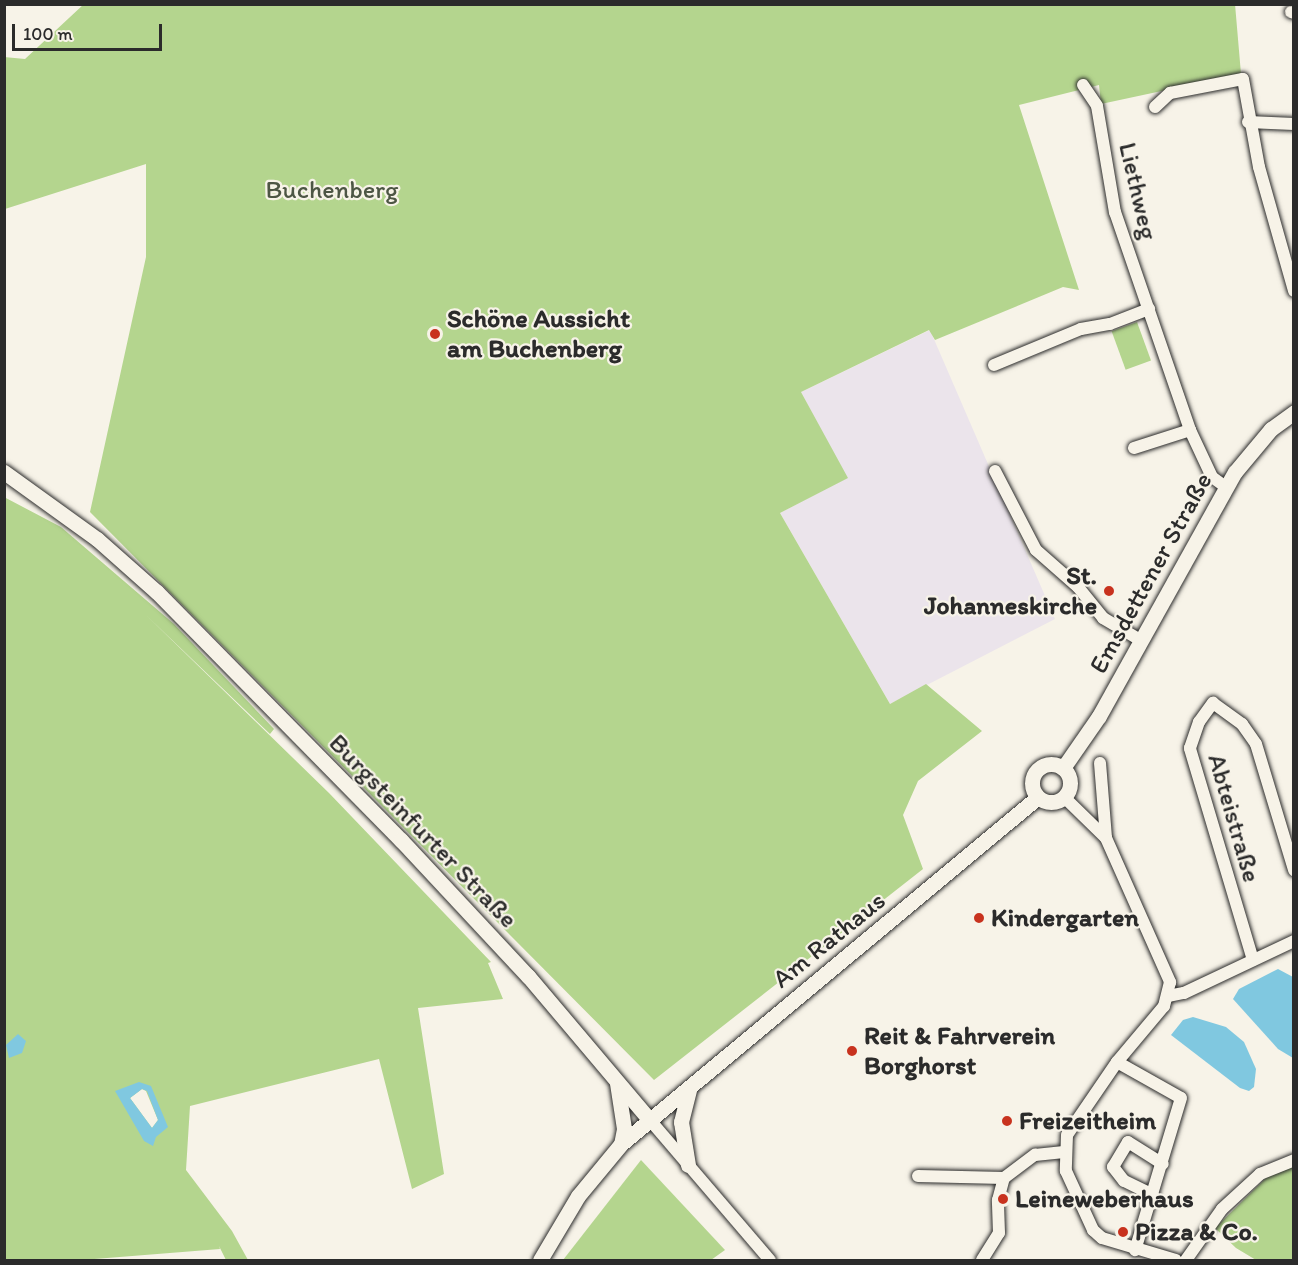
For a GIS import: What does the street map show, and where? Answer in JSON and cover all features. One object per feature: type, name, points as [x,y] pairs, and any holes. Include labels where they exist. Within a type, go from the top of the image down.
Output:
[{"type":"main road","name":"Emsdettener Straße","points":[[1063,768],[1099,717],[1226,486],[1271,429],[1293,412]]},
{"type":"main road","name":"Burgsteinfurter Straße","points":[[4,472],[97,539],[157,592],[401,840],[528,976],[649,1119]]},
{"type":"main road","points":[[1050,764],[1063,768],[1070,783],[1064,797],[1051,802],[1038,797],[1032,783],[1037,770],[1050,764]]},
{"type":"main road","name":"Am Rathaus","points":[[540,1260],[578,1196],[621,1144],[692,1083],[941,881],[1038,797]]},
{"type":"main road","points":[[617,1083],[624,1129],[621,1144]]},
{"type":"main road","points":[[688,1165],[681,1122],[692,1083]]},
{"type":"street","points":[[1155,107],[1170,93],[1243,79],[1248,122],[1293,286]]},
{"type":"street","name":"Liethweg","points":[[1083,85],[1097,106],[1115,212],[1190,430],[1212,477],[1226,486]]},
{"type":"street","points":[[1248,122],[1293,124]]},
{"type":"street","points":[[994,365],[1081,329],[1110,324],[1149,309]]},
{"type":"street","points":[[1134,448],[1190,430]]},
{"type":"street","points":[[995,471],[1036,550],[1078,587],[1103,618],[1140,640]]},
{"type":"street","name":"Abteistraße","points":[[1252,960],[1190,748],[1199,722],[1213,703],[1242,724],[1256,744],[1293,870]]},
{"type":"street","points":[[1100,763],[1106,838],[1165,966],[1168,996]]},
{"type":"street","points":[[1064,797],[1106,838]]},
{"type":"street","points":[[1176,1260],[1112,1244],[1093,1230],[1066,1171],[1064,1152],[1067,1134],[1168,996],[1184,993],[1293,941]]},
{"type":"street","points":[[1118,1062],[1180,1098],[1163,1164],[1135,1250]]},
{"type":"street","name":"Burgsteinfurter Straße","points":[[649,1119],[770,1260]]},
{"type":"street","points":[[1153,1194],[1124,1181],[1113,1167],[1128,1142],[1163,1164]]},
{"type":"street","points":[[918,1176],[1004,1178],[1035,1155],[1064,1152]]},
{"type":"street","points":[[1186,1260],[1230,1202],[1260,1174],[1293,1160]]},
{"type":"street","points":[[982,1260],[999,1233],[998,1200],[1004,1178]]},
{"type":"shaded area","points":[[930,330],[1055,619],[890,704],[780,513],[847,478],[801,392]]},
{"type":"green space","name":"Buchenberg","points":[[84,4],[1235,4],[1241,74],[1101,104],[1099,85],[1019,105],[1079,290],[1063,287],[935,340],[929,330],[801,392],[848,478],[780,513],[890,704],[926,684],[982,731],[918,781],[903,815],[923,869],[654,1080],[90,512],[146,257],[146,164],[5,209],[4,57],[25,59]]},
{"type":"green space","points":[[1137,322],[1151,361],[1126,370],[1112,331]]},
{"type":"green space","points":[[4,497],[61,527],[174,624],[274,729],[270,734],[146,615],[329,793],[491,962],[488,963],[503,999],[418,1008],[444,1174],[412,1189],[379,1059],[190,1106],[186,1170],[232,1231],[248,1260],[226,1260],[219,1246],[220,1249],[82,1260],[5,1260]],"holes":[[[142,1089],[146,1091],[158,1120],[152,1128],[130,1098]]]},
{"type":"green space","points":[[641,1160],[725,1250],[711,1260],[563,1260]]},
{"type":"green space","points":[[1293,1163],[1293,1260],[1256,1260],[1236,1248],[1215,1228],[1266,1178],[1264,1174]]},
{"type":"water","points":[[1278,969],[1293,977],[1293,1058],[1278,1049],[1233,999],[1239,989]]},
{"type":"water","points":[[1193,1017],[1226,1027],[1244,1042],[1256,1069],[1254,1087],[1249,1091],[1240,1088],[1171,1035],[1183,1020]]},
{"type":"water","points":[[18,1034],[26,1041],[22,1053],[9,1058],[6,1045]]},
{"type":"water","points":[[139,1082],[151,1086],[168,1127],[156,1137],[153,1146],[144,1141],[115,1091]],"holes":[[[142,1089],[147,1091],[158,1120],[152,1128],[130,1098]]]},
{"type":"place","name":"Schöne Aussicht am Buchenberg","points":[[435,334]]},
{"type":"place","name":"St. Johanneskirche","points":[[1109,591]]},
{"type":"place","name":"Kindergarten","points":[[979,918]]},
{"type":"place","name":"Reit & Fahrverein Borghorst","points":[[852,1051]]},
{"type":"place","name":"Freizeitheim","points":[[1007,1121]]},
{"type":"place","name":"Leineweberhaus","points":[[1003,1199]]},
{"type":"place","name":"Pizza & Co.","points":[[1123,1232]]}]
